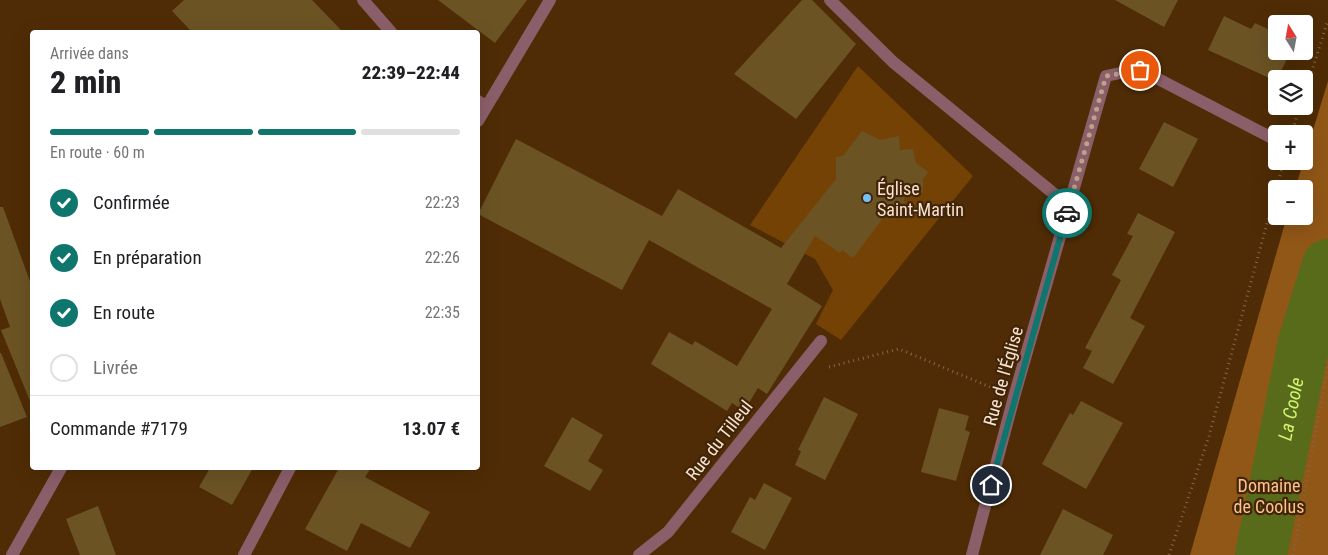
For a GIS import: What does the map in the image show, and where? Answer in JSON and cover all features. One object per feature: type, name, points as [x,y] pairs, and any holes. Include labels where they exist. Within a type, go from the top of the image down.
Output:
[{"type":"street","points":[[363,0],[389,30]]},
{"type":"street","points":[[482,103],[550,0]]},
{"type":"street","points":[[830,0],[893,62],[1069,206]]},
{"type":"street","name":"Rue de l'Église","points":[[972,555],[1014,397],[1106,76],[1140,70],[1268,136]]},
{"type":"street","name":"Rue du Tilleul","points":[[639,555],[668,532],[822,341]]},
{"type":"street","points":[[12,555],[60,470]]},
{"type":"street","points":[[244,555],[289,470]]},
{"type":"path","points":[[1312,70],[1328,20]]},
{"type":"path","points":[[1169,555],[1209,436],[1282,170]]},
{"type":"path","points":[[827,368],[899,349],[1014,397]]},
{"type":"path","points":[[1294,555],[1328,364]]},
{"type":"shaded area","points":[[858,66],[973,176],[841,340],[816,324],[833,290],[815,259],[750,225]]},
{"type":"green space","name":"Domaine de Coolus","points":[[1328,81],[1328,555],[1190,555],[1284,225],[1313,225],[1313,180],[1298,180],[1301,170],[1313,170],[1313,130]]},
{"type":"building","points":[[184,0],[312,0],[341,30],[190,30],[172,11]]},
{"type":"building","points":[[438,0],[527,0],[495,43]]},
{"type":"building","points":[[802,0],[812,0],[856,44],[796,119],[734,74]]},
{"type":"building","points":[[1115,0],[1178,0],[1164,27]]},
{"type":"building","points":[[1224,16],[1251,29],[1255,23],[1268,29],[1268,60],[1286,60],[1282,70],[1268,70],[1268,77],[1208,50]]},
{"type":"building","points":[[1164,122],[1198,139],[1173,187],[1139,169]]},
{"type":"building","points":[[862,131],[880,140],[899,136],[900,150],[913,149],[916,163],[928,172],[923,179],[923,192],[903,192],[906,212],[887,213],[853,258],[842,250],[840,253],[815,236],[787,284],[822,306],[767,394],[758,388],[744,411],[732,403],[727,411],[651,364],[669,332],[692,345],[695,341],[737,366],[772,309],[649,240],[622,290],[480,215],[480,210],[516,139],[662,216],[678,189],[781,248],[836,179],[836,157],[843,156]]},
{"type":"building","points":[[0,207],[3,207],[30,281],[30,401],[1,330],[10,327],[0,299]]},
{"type":"building","points":[[1138,213],[1175,232],[1130,318],[1145,326],[1113,384],[1083,368],[1092,351],[1085,348],[1121,280],[1112,275],[1133,236],[1127,234]]},
{"type":"building","points":[[0,353],[27,417],[0,427]]},
{"type":"building","points":[[824,397],[858,414],[825,480],[795,465],[801,451],[798,450]]},
{"type":"building","points":[[1081,401],[1123,423],[1086,489],[1042,464],[1070,413],[1073,415]]},
{"type":"building","points":[[939,408],[969,416],[965,430],[970,432],[956,481],[921,472]]},
{"type":"building","points":[[572,417],[603,435],[588,461],[603,470],[590,491],[544,466]]},
{"type":"building","points":[[209,470],[252,470],[232,505],[199,487]]},
{"type":"building","points":[[338,470],[370,470],[365,477],[430,512],[410,548],[361,523],[347,551],[305,529]]},
{"type":"building","points":[[764,483],[792,498],[765,550],[731,532],[750,497],[755,500]]},
{"type":"building","points":[[98,506],[116,555],[80,555],[66,519]]},
{"type":"building","points":[[1063,509],[1113,535],[1103,555],[1040,555]]},
{"type":"waterway","name":"La Coole","points":[[1261,555],[1304,342],[1328,265]]},
{"type":"way so far","points":[[1067,213],[1106,76],[1140,70]]},
{"type":"place","name":"Église Saint-Martin","points":[[867,198]]},
{"type":"route","points":[[991,485],[1014,397],[1067,213]]}]
